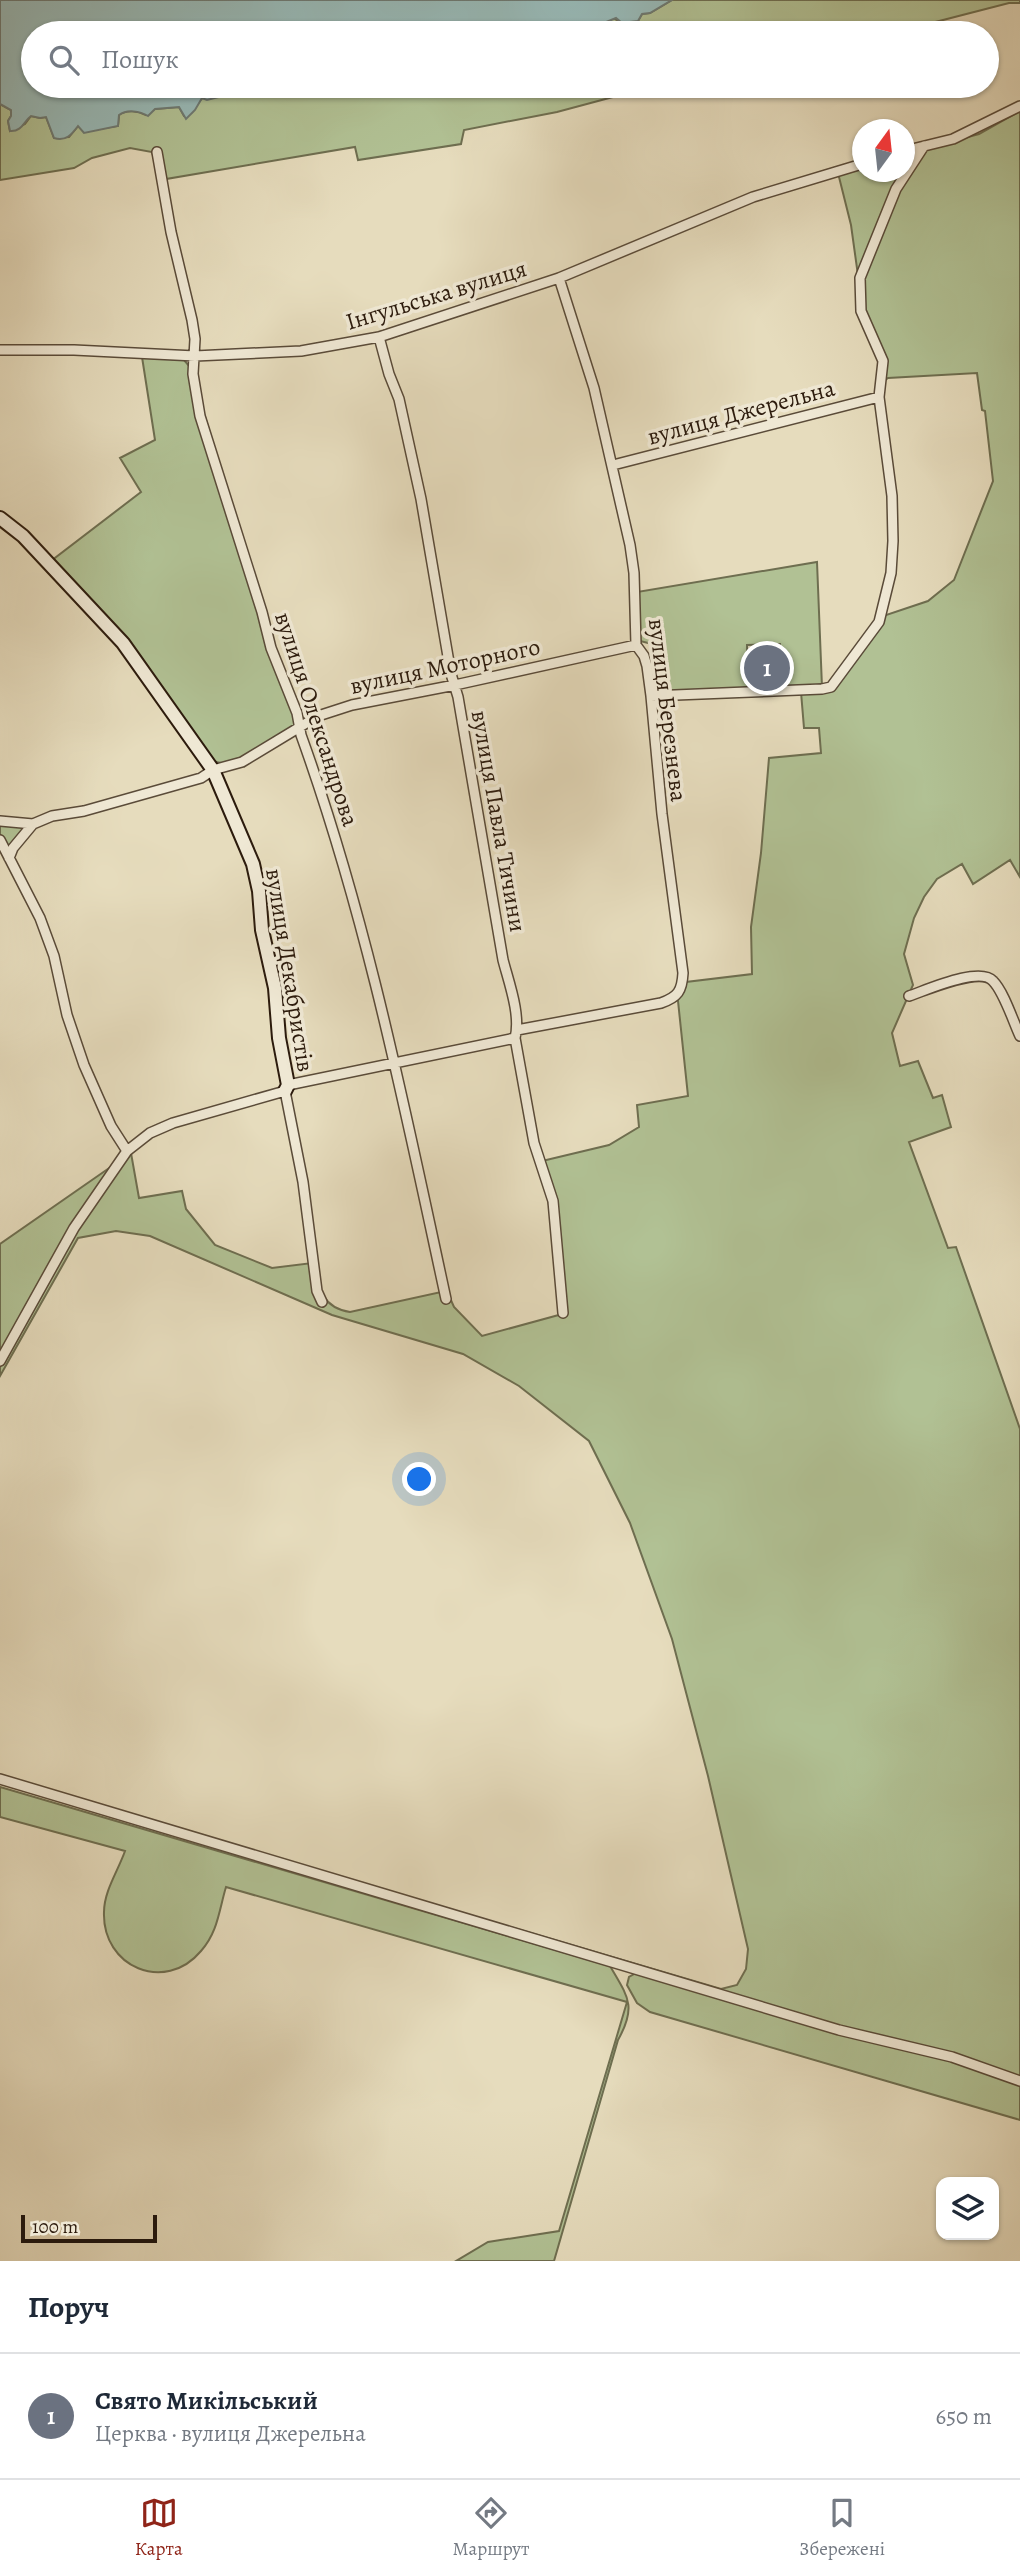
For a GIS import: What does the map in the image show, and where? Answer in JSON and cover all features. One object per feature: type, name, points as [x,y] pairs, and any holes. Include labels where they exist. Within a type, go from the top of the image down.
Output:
[{"type":"street","points":[[915,148],[953,139],[1020,106]]},
{"type":"street","points":[[652,696],[831,687],[879,622],[891,573],[894,514],[879,397],[883,361],[861,311],[860,278],[896,189],[924,146]]},
{"type":"street","name":"вулиця Олександрова","points":[[157,152],[171,232],[192,320],[195,356],[193,374],[200,416],[271,648],[297,713],[346,871],[395,1064],[446,1299]]},
{"type":"street","name":"Інгульська вулиця","points":[[0,350],[74,350],[195,356],[301,351],[379,337],[559,278],[753,197],[852,167]]},
{"type":"street","name":"вулиця Березнева","points":[[516,1034],[673,999],[682,988],[683,973],[662,814],[652,696],[644,656],[636,645],[634,573],[613,465],[594,388],[559,278]]},
{"type":"street","name":"вулиця Павла Тичини","points":[[379,337],[389,374],[400,399],[455,685],[534,1143],[553,1201],[564,1313]]},
{"type":"street","name":"вулиця Джерельна","points":[[613,465],[879,397]]},
{"type":"street","name":"вулиця Декабристів","points":[[0,518],[23,536],[123,643],[213,770],[253,864],[259,891],[262,930],[275,988],[279,1038],[317,1292],[322,1303]]},
{"type":"street","name":"вулиця Моторного","points":[[0,821],[33,824],[52,816],[84,811],[201,778],[213,770],[242,762],[318,716],[352,705],[636,645]]},
{"type":"street","points":[[9,858],[13,848],[33,824]]},
{"type":"street","points":[[0,840],[47,936],[83,1065],[111,1126],[127,1151]]},
{"type":"street","points":[[909,996],[971,976],[985,976],[995,982],[1020,1036]]},
{"type":"street","points":[[0,1361],[74,1228],[127,1151],[150,1133],[173,1123],[287,1088],[516,1034]]},
{"type":"street","points":[[0,1779],[826,2026],[951,2057],[1020,2081]]},
{"type":"green space","points":[[672,0],[1020,0],[1020,3],[1009,3],[939,21],[638,21],[642,14],[650,13]]},
{"type":"green space","points":[[202,98],[609,98],[557,112],[464,130],[461,144],[358,160],[355,147],[160,180],[152,152],[130,148],[92,158],[74,168],[0,180],[0,104],[11,110],[8,121],[10,131],[25,124],[31,116],[46,117],[54,138],[69,137],[78,126],[92,130],[118,126],[119,115],[125,112],[146,115],[155,109],[179,107],[184,116],[193,112]]},
{"type":"green space","points":[[1020,111],[1020,877],[1010,860],[973,884],[962,864],[937,879],[914,918],[904,954],[913,985],[892,1033],[900,1066],[918,1061],[933,1098],[942,1095],[951,1127],[909,1142],[948,1248],[956,1247],[1020,1429],[1020,2079],[829,2027],[0,1777],[721,1989],[737,1985],[746,1969],[748,1949],[708,1776],[672,1639],[630,1523],[589,1441],[519,1386],[463,1354],[332,1315],[150,1236],[116,1231],[78,1238],[0,1376],[0,1365],[76,1231],[131,1153],[139,1198],[182,1191],[186,1209],[215,1245],[272,1268],[312,1263],[323,1295],[341,1310],[350,1312],[441,1292],[450,1298],[454,1307],[482,1336],[566,1313],[542,1161],[609,1145],[639,1127],[637,1105],[688,1096],[678,1001],[674,1000],[686,982],[752,974],[751,927],[761,853],[769,758],[821,753],[819,728],[804,728],[801,692],[832,688],[883,616],[928,601],[954,580],[993,481],[985,411],[982,410],[977,373],[888,378],[884,381],[881,361],[865,326],[851,225],[838,173],[852,169],[852,182],[915,182],[915,151],[979,134]]},
{"type":"green space","points":[[142,357],[184,360],[190,367],[296,718],[295,726],[266,747],[232,763],[210,759],[51,561],[141,492],[120,458],[155,440]]},
{"type":"green space","points":[[817,562],[822,687],[781,688],[780,644],[747,645],[748,689],[654,690],[650,665],[655,659],[656,645],[640,641],[637,592]]},
{"type":"green space","points":[[0,823],[27,826],[10,851],[0,836]]},
{"type":"green space","points":[[115,1164],[0,1356],[0,1244]]},
{"type":"green space","points":[[0,1787],[610,1966],[625,1994],[628,2002],[629,2010],[554,2261],[456,2261],[488,2242],[559,2231],[627,2002],[226,1887],[215,1928],[201,1951],[186,1964],[170,1971],[154,1972],[138,1968],[124,1960],[113,1947],[106,1931],[106,1896],[125,1851],[0,1817]]},
{"type":"green space","points":[[636,1973],[944,2057],[1020,2084],[1020,2120],[650,2012],[637,2003],[627,1985],[629,1977]]},
{"type":"water","points":[[0,0],[672,0],[650,13],[642,14],[638,21],[620,21],[616,18],[609,21],[21,21],[21,98],[202,98],[186,119],[179,107],[155,109],[148,116],[130,111],[119,115],[118,126],[84,133],[78,126],[62,139],[54,138],[46,117],[31,116],[20,128],[10,131],[8,121],[11,110],[0,104]]},
{"type":"place","name":"Свято Микільський","points":[[767,668]]}]
